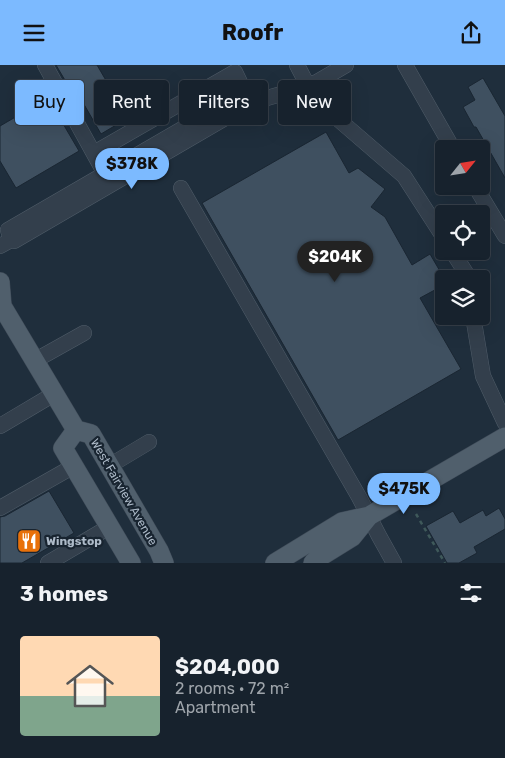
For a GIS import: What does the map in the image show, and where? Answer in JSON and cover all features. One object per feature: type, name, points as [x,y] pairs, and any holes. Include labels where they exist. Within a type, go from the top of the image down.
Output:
[{"type":"main road","name":"West Fairview Avenue","points":[[0,282],[1,306],[76,430],[91,434],[159,551],[164,563]]},
{"type":"main road","name":"West Fairview Avenue","points":[[76,430],[63,448],[131,563]]},
{"type":"main road","points":[[275,563],[342,522],[369,515],[505,437]]},
{"type":"main road","points":[[313,563],[352,537],[369,515]]},
{"type":"street","points":[[45,65],[105,174]]},
{"type":"street","points":[[297,65],[302,80]]},
{"type":"street","points":[[320,80],[346,65]]},
{"type":"street","points":[[405,65],[448,140]]},
{"type":"street","points":[[221,80],[235,72],[237,80]]},
{"type":"street","points":[[94,153],[179,104]]},
{"type":"street","points":[[189,125],[8,230],[5,243],[14,241],[215,125]]},
{"type":"street","points":[[347,125],[404,176],[435,224]]},
{"type":"street","points":[[181,188],[359,497],[394,563]]},
{"type":"street","points":[[480,195],[505,236]]},
{"type":"street","points":[[474,325],[483,376],[505,423]]},
{"type":"street","points":[[34,361],[84,333]]},
{"type":"street","points":[[0,426],[54,394]]},
{"type":"street","points":[[109,466],[149,442]]},
{"type":"street","points":[[0,508],[74,466]]},
{"type":"street","points":[[48,563],[110,527]]},
{"type":"path","points":[[416,513],[445,563]]},
{"type":"building","points":[[56,65],[97,65],[106,80],[94,80],[94,122],[84,104],[84,80],[65,80]]},
{"type":"building","points":[[483,78],[505,116],[505,178],[490,152],[490,140],[483,140],[463,107],[475,100],[468,87]]},
{"type":"building","points":[[15,117],[15,125],[64,125],[79,151],[16,188],[0,161],[0,126]]},
{"type":"building","points":[[96,125],[116,125],[101,134]]},
{"type":"building","points":[[326,132],[349,173],[358,168],[385,189],[371,207],[385,217],[412,265],[430,254],[439,270],[435,270],[435,290],[420,298],[461,369],[338,440],[202,203]]},
{"type":"building","points":[[49,491],[74,533],[22,563],[0,563],[0,517]]},
{"type":"building","points":[[499,508],[505,519],[505,529],[474,547],[477,553],[459,563],[447,563],[426,526],[453,511],[460,523],[483,510],[486,516]]},
{"type":"place","name":"Wingstop","points":[[29,541]]}]
